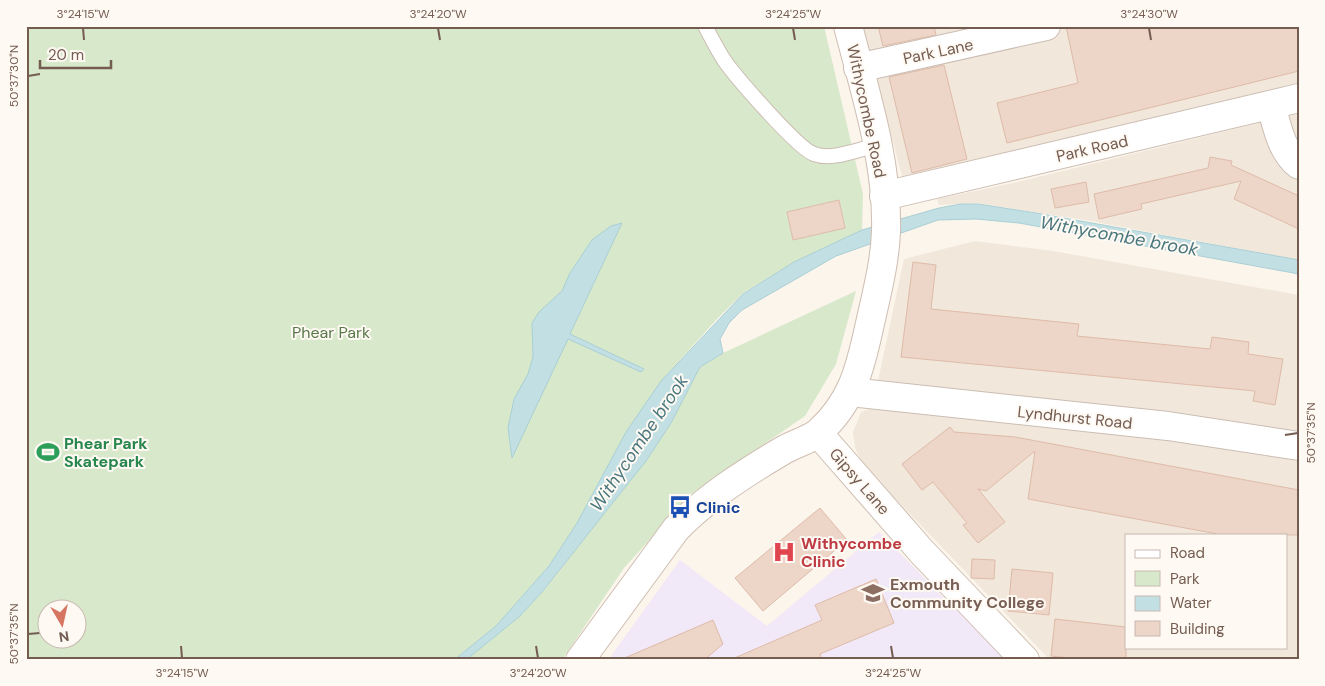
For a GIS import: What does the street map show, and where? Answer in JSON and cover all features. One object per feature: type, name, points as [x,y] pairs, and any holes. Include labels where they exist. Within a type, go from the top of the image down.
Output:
[{"type":"street","name":"Withycombe Road","points":[[818,433],[850,392],[859,374],[882,269],[886,231],[878,145],[848,26]]},
{"type":"street","name":"Park Lane","points":[[858,68],[1046,26]]},
{"type":"street","name":"Park Road","points":[[884,196],[1299,98]]},
{"type":"street","points":[[1270,105],[1290,159],[1299,165]]},
{"type":"street","name":"Lyndhurst Road","points":[[850,392],[1168,426],[1299,446]]},
{"type":"street","points":[[580,660],[671,536],[690,514],[764,462],[818,433]]},
{"type":"street","name":"Gipsy Lane","points":[[818,433],[922,552],[1025,660]]},
{"type":"lane","points":[[705,26],[725,61],[754,96],[792,136],[813,154],[829,156],[878,145]]},
{"type":"shaded area","points":[[863,26],[1299,26],[1299,85],[903,180]]},
{"type":"shaded area","points":[[1299,113],[1299,260],[1085,220],[977,203],[939,205],[937,199],[1018,182]]},
{"type":"shaded area","points":[[975,241],[1053,251],[1299,295],[1299,434],[876,390],[904,259]]},
{"type":"shaded area","points":[[876,407],[1180,440],[1299,459],[1299,660],[1050,660],[864,466],[855,448],[853,432],[861,412]]},
{"type":"shaded area","name":"Exmouth Community College","points":[[879,532],[1006,660],[608,660],[680,560],[767,626]]},
{"type":"green space","name":"Phear Park","points":[[26,26],[824,26],[863,194],[862,230],[794,262],[743,293],[716,320],[661,381],[626,432],[577,523],[549,566],[496,626],[454,660],[26,660]]},
{"type":"green space","points":[[856,291],[836,364],[805,416],[691,494],[624,568],[562,660],[466,660],[520,616],[542,592],[646,461],[671,423],[700,367],[723,353]]},
{"type":"water","name":"Withycombe brook","points":[[961,204],[978,204],[1036,213],[1299,260],[1299,274],[1019,223],[976,219],[938,220],[836,256],[742,310],[729,323],[720,339],[723,353],[700,367],[671,423],[646,461],[542,592],[520,616],[466,660],[454,660],[496,626],[549,566],[577,523],[626,432],[661,381],[743,294],[794,262],[862,230],[939,208]]},
{"type":"water","points":[[622,223],[570,334],[644,369],[641,372],[568,339],[512,458],[508,428],[514,399],[528,374],[533,357],[532,323],[539,312],[562,291],[570,273],[592,240],[611,226]]},
{"type":"building","points":[[878,26],[934,26],[936,35],[883,46]]},
{"type":"building","points":[[1066,26],[1299,26],[1299,71],[1007,143],[997,103],[1078,83]]},
{"type":"building","points":[[944,65],[967,159],[912,173],[889,77]]},
{"type":"building","points":[[1210,157],[1232,161],[1231,165],[1299,196],[1299,229],[1234,199],[1241,181],[1141,204],[1142,209],[1099,219],[1094,194],[1208,168]]},
{"type":"building","points":[[1086,182],[1089,202],[1055,208],[1051,189]]},
{"type":"building","points":[[839,200],[845,228],[793,240],[787,212]]},
{"type":"building","points":[[913,262],[936,265],[931,309],[1079,324],[1077,336],[1210,349],[1212,337],[1249,342],[1248,354],[1283,359],[1275,405],[1253,401],[1255,391],[901,357]]},
{"type":"building","points":[[950,427],[954,432],[1015,437],[1299,490],[1299,535],[1218,534],[1028,499],[1035,451],[986,491],[978,489],[1005,522],[978,543],[963,525],[967,523],[933,482],[922,490],[902,464]]},
{"type":"building","points":[[820,508],[847,540],[763,611],[735,578]]},
{"type":"building","points":[[972,559],[995,560],[994,579],[971,578]]},
{"type":"building","points":[[1012,569],[1053,573],[1049,615],[1008,611]]},
{"type":"building","points":[[876,579],[894,623],[820,654],[822,660],[730,660],[822,620],[815,605]]},
{"type":"building","points":[[1055,619],[1125,627],[1126,660],[1088,660],[1051,656]]},
{"type":"building","points":[[713,620],[723,644],[704,660],[620,660]]},
{"type":"place","name":"Phear Park Skatepark","points":[[48,452]]},
{"type":"place","name":"Clinic","points":[[680,507]]},
{"type":"place","name":"Withycombe Clinic","points":[[784,552]]},
{"type":"place","name":"Exmouth Community College","points":[[873,593]]}]
